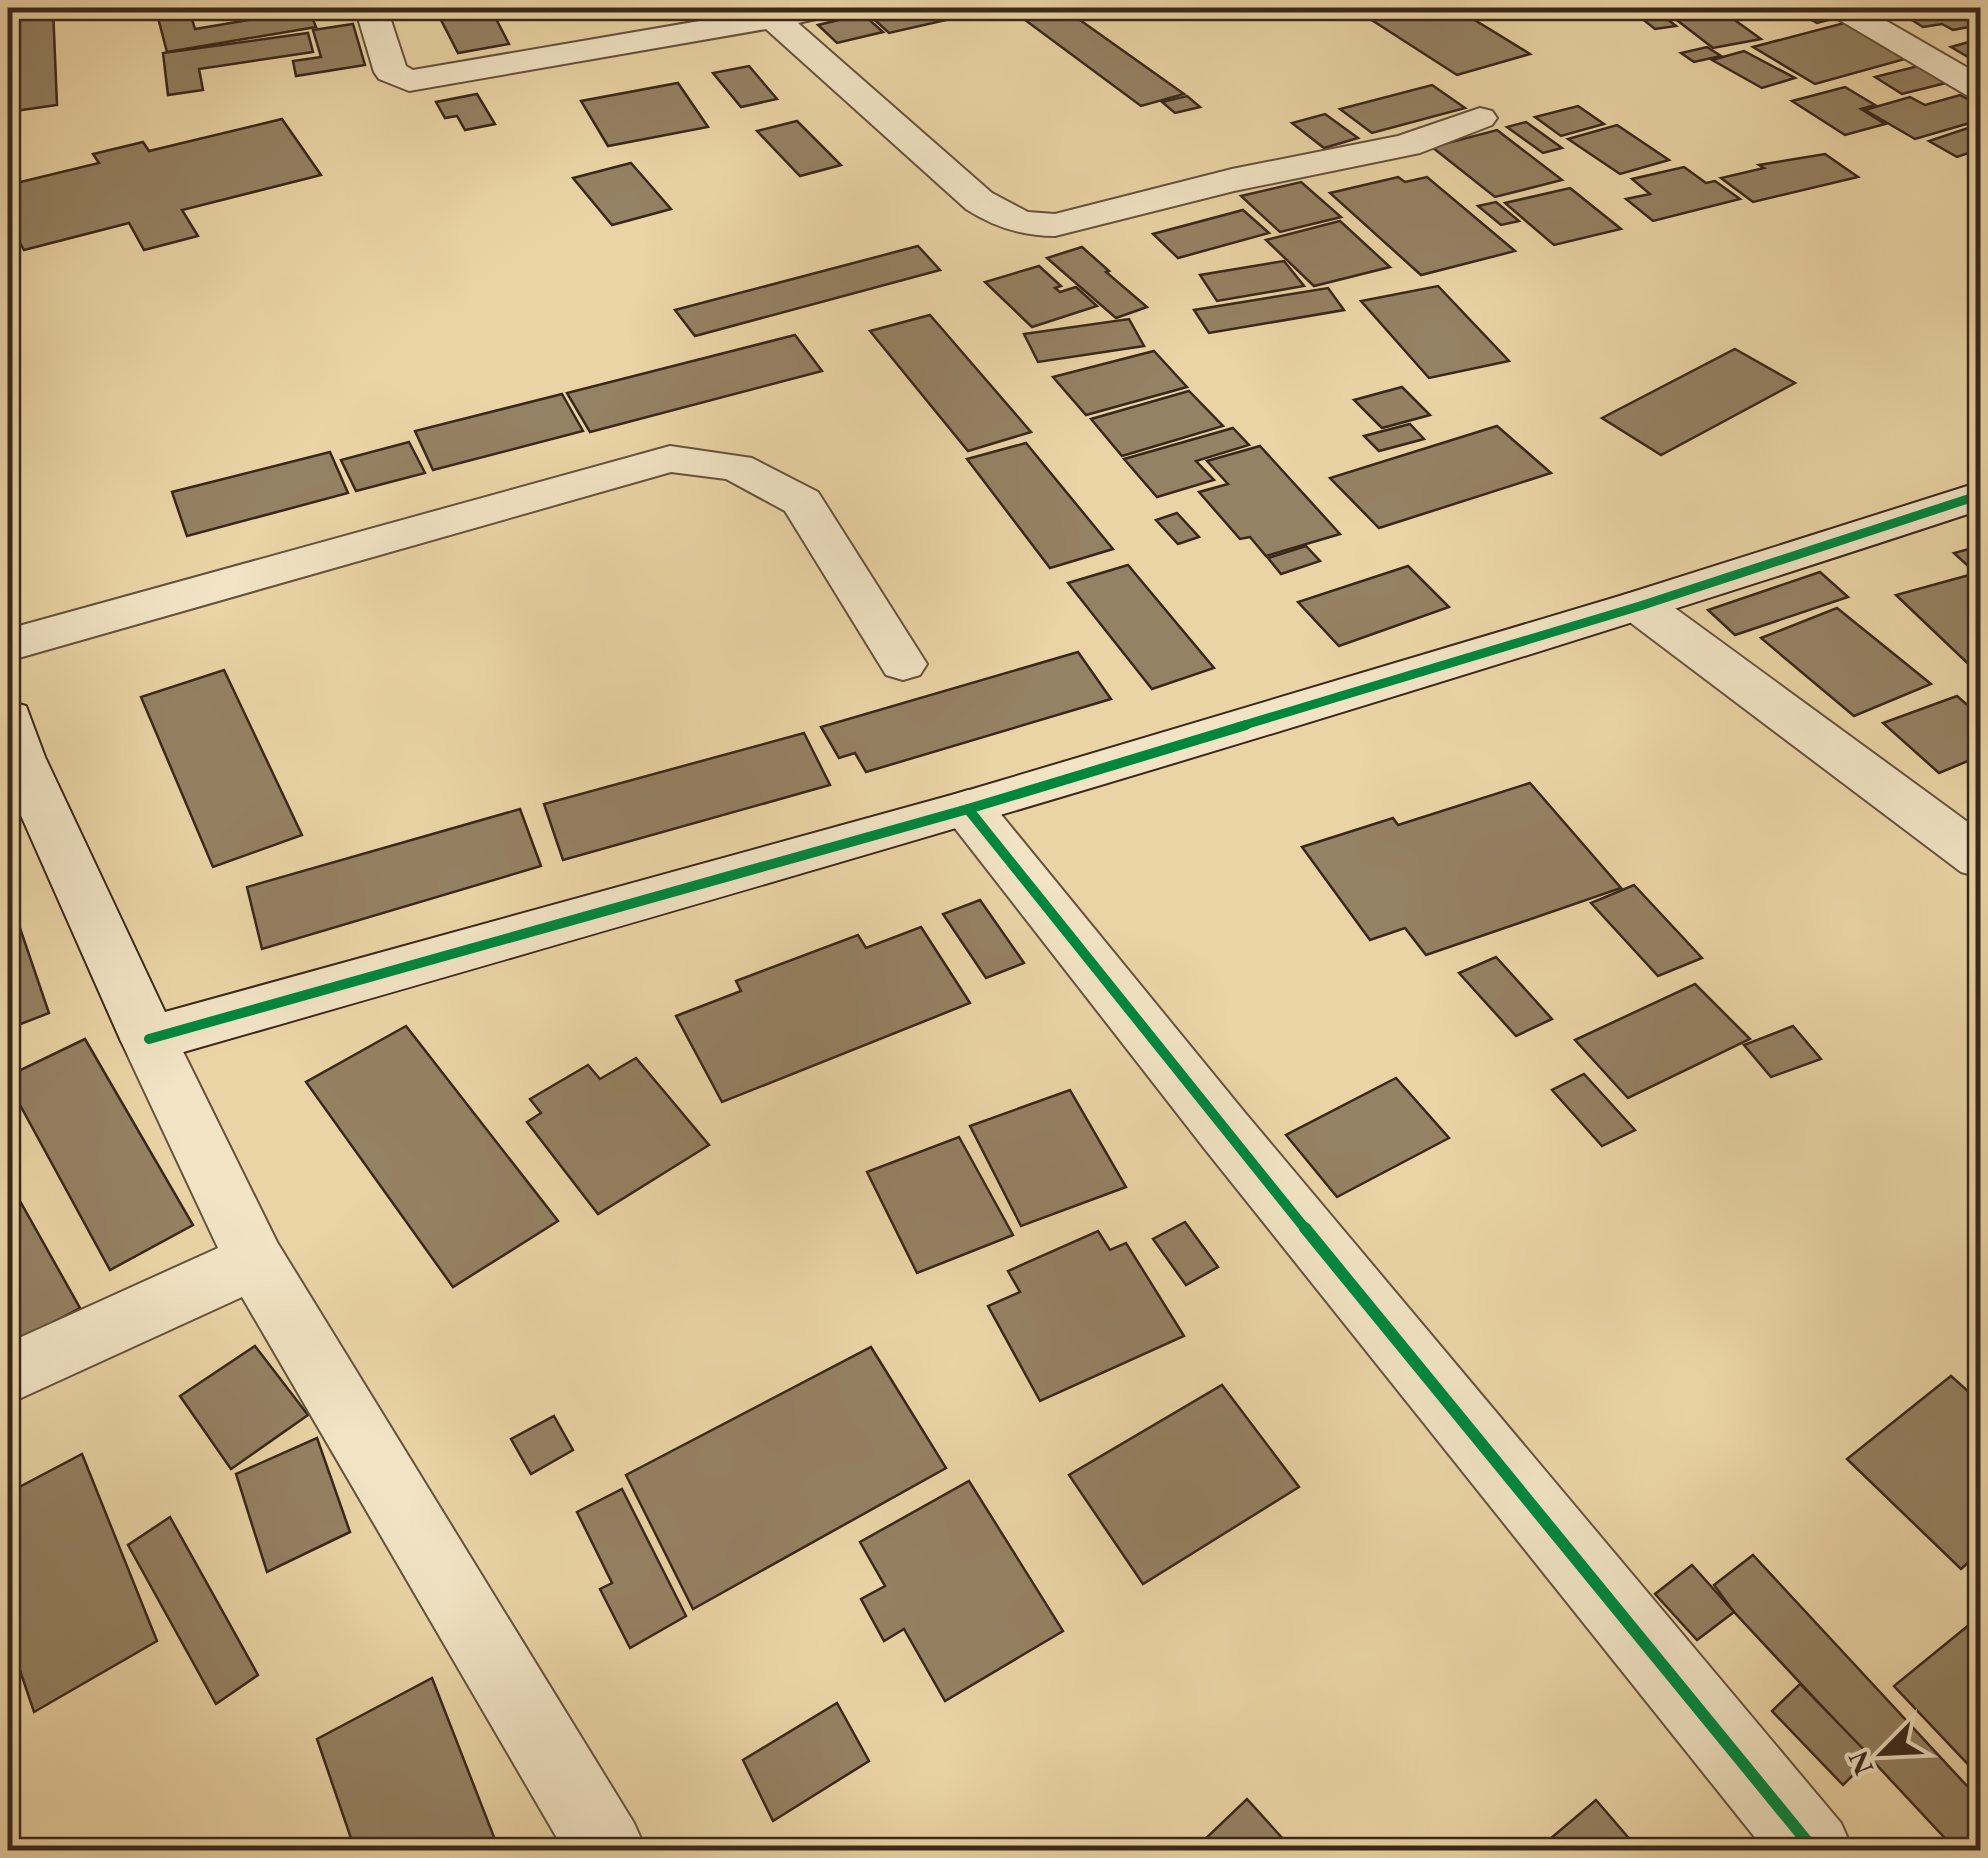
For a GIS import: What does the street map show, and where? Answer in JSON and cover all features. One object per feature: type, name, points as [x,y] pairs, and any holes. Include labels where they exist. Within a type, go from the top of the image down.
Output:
[{"type":"street","points":[[371,8],[391,72],[409,80],[674,38],[823,8]]},
{"type":"street","points":[[656,8],[674,38]]},
{"type":"street","points":[[1842,8],[1980,89]]},
{"type":"street","points":[[773,18],[979,201],[1014,222],[1029,226],[1055,225],[1232,180],[1360,156],[1480,118]]},
{"type":"street","points":[[8,645],[79,622],[670,460],[737,467],[802,502],[903,664]]},
{"type":"street","points":[[149,1039],[968,809],[1640,606],[1980,495]]},
{"type":"street","points":[[1640,606],[1980,858]]},
{"type":"street","points":[[12,745],[255,1261],[607,1850]]},
{"type":"street","points":[[968,809],[1225,1131],[1814,1850]]},
{"type":"street","points":[[8,1374],[255,1261]]},
{"type":"building","points":[[53,8],[57,105],[8,112],[8,13]]},
{"type":"building","points":[[432,8],[492,8],[436,16]]},
{"type":"building","points":[[896,8],[999,8],[889,33],[868,14]]},
{"type":"building","points":[[1063,8],[1184,94],[1141,106],[1013,11]]},
{"type":"building","points":[[1206,8],[1262,8],[1221,18]]},
{"type":"building","points":[[1353,8],[1455,8],[1530,54],[1457,75]]},
{"type":"building","points":[[1718,8],[1761,39],[1713,48],[1669,14]]},
{"type":"building","points":[[1790,8],[1830,8],[1844,16],[1817,23]]},
{"type":"building","points":[[1893,8],[1980,8],[1980,25],[1953,30],[1942,24],[1923,27]]},
{"type":"building","points":[[189,9],[195,29],[309,10],[316,27],[167,52],[157,14]]},
{"type":"building","points":[[492,11],[509,44],[458,53],[441,20]]},
{"type":"building","points":[[863,14],[883,32],[837,43],[818,25]]},
{"type":"building","points":[[1661,14],[1676,26],[1655,29],[1640,17]]},
{"type":"building","points":[[1848,22],[1909,54],[1899,56],[1905,59],[1815,84],[1753,47]]},
{"type":"building","points":[[353,24],[365,65],[296,76],[293,61],[321,57],[313,30]]},
{"type":"building","points":[[308,33],[313,52],[199,69],[203,90],[168,95],[163,53]]},
{"type":"building","points":[[1980,39],[1980,64],[1951,47]]},
{"type":"building","points":[[1707,47],[1721,56],[1694,62],[1681,53]]},
{"type":"building","points":[[1744,51],[1795,78],[1762,88],[1712,60]]},
{"type":"building","points":[[1926,64],[1954,81],[1902,94],[1875,77]]},
{"type":"building","points":[[749,66],[777,99],[741,107],[713,73]]},
{"type":"building","points":[[678,83],[708,127],[608,146],[581,101]]},
{"type":"building","points":[[1432,85],[1465,108],[1372,133],[1340,109]]},
{"type":"building","points":[[1845,87],[1875,105],[1861,109],[1885,124],[1845,135],[1792,101]]},
{"type":"building","points":[[477,94],[495,124],[465,130],[457,116],[445,118],[436,102]]},
{"type":"building","points":[[1960,95],[1980,106],[1980,120],[1915,139],[1865,110],[1910,97],[1925,105]]},
{"type":"building","points":[[1187,96],[1200,107],[1175,113],[1162,102]]},
{"type":"building","points":[[1578,106],[1604,124],[1561,136],[1535,117]]},
{"type":"building","points":[[1325,114],[1358,138],[1324,148],[1292,123]]},
{"type":"building","points":[[282,119],[321,175],[182,210],[198,236],[144,250],[129,223],[24,250],[20,243],[8,246],[8,185],[99,163],[93,154],[143,142],[149,151]]},
{"type":"building","points":[[797,121],[841,165],[800,176],[757,131]]},
{"type":"building","points":[[1526,122],[1562,148],[1543,153],[1507,127]]},
{"type":"building","points":[[1980,124],[1980,149],[1957,157],[1929,141]]},
{"type":"building","points":[[1617,125],[1669,160],[1620,174],[1568,139]]},
{"type":"building","points":[[1497,130],[1562,180],[1495,197],[1432,147]]},
{"type":"building","points":[[1825,154],[1858,177],[1753,202],[1721,178],[1764,168],[1759,165]]},
{"type":"building","points":[[631,163],[671,209],[612,225],[573,178]]},
{"type":"building","points":[[1684,167],[1706,183],[1715,181],[1740,199],[1653,221],[1626,199],[1650,194],[1632,179]]},
{"type":"building","points":[[1398,177],[1405,182],[1427,177],[1515,251],[1421,275],[1330,193]]},
{"type":"building","points":[[1301,182],[1341,217],[1280,232],[1241,196]]},
{"type":"building","points":[[1570,188],[1621,229],[1554,245],[1505,203]]},
{"type":"building","points":[[1496,202],[1519,221],[1501,225],[1478,206]]},
{"type":"building","points":[[1243,210],[1269,233],[1178,258],[1153,234]]},
{"type":"building","points":[[1340,221],[1390,267],[1314,286],[1266,240]]},
{"type":"building","points":[[918,246],[940,270],[695,336],[675,310]]},
{"type":"building","points":[[1082,247],[1147,307],[1116,318],[1047,258]]},
{"type":"building","points":[[1284,261],[1304,286],[1217,301],[1200,275]]},
{"type":"building","points":[[1039,266],[1061,286],[1055,288],[1060,292],[1076,287],[1097,306],[1032,327],[985,282]]},
{"type":"building","points":[[1438,286],[1509,361],[1429,378],[1361,301]]},
{"type":"building","points":[[1328,288],[1344,310],[1209,333],[1194,310]]},
{"type":"building","points":[[930,315],[1031,432],[968,451],[870,331]]},
{"type":"building","points":[[1129,319],[1144,346],[1038,362],[1024,334]]},
{"type":"building","points":[[795,335],[822,371],[590,432],[567,393]]},
{"type":"building","points":[[1735,349],[1795,383],[1661,455],[1602,418]]},
{"type":"building","points":[[1154,351],[1187,387],[1086,415],[1053,377]]},
{"type":"building","points":[[1402,387],[1430,415],[1382,428],[1354,400]]},
{"type":"building","points":[[1189,391],[1223,426],[1122,456],[1091,419]]},
{"type":"building","points":[[562,394],[583,431],[433,470],[415,431]]},
{"type":"building","points":[[1410,424],[1424,439],[1379,451],[1364,436]]},
{"type":"building","points":[[1497,426],[1551,473],[1379,528],[1330,478]]},
{"type":"building","points":[[1233,428],[1249,445],[1196,461],[1214,480],[1157,497],[1124,459]]},
{"type":"building","points":[[409,442],[425,473],[356,491],[341,460]]},
{"type":"building","points":[[1026,443],[1113,549],[1050,568],[967,459]]},
{"type":"building","points":[[1260,446],[1340,534],[1266,556],[1250,537],[1240,539],[1199,492],[1228,484],[1207,461]]},
{"type":"building","points":[[330,452],[348,493],[187,536],[172,492]]},
{"type":"building","points":[[1177,513],[1199,537],[1178,544],[1156,520]]},
{"type":"building","points":[[1306,546],[1320,561],[1281,574],[1268,558]]},
{"type":"building","points":[[1980,546],[1980,577],[1954,553]]},
{"type":"building","points":[[1128,565],[1214,668],[1152,689],[1068,583]]},
{"type":"building","points":[[1408,566],[1449,607],[1339,646],[1298,602]]},
{"type":"building","points":[[1820,572],[1848,597],[1735,635],[1708,610]]},
{"type":"building","points":[[1973,574],[1980,581],[1980,675],[1896,595]]},
{"type":"building","points":[[1837,608],[1931,684],[1854,716],[1761,638]]},
{"type":"building","points":[[1078,652],[1111,699],[866,772],[855,753],[839,758],[821,727]]},
{"type":"building","points":[[224,670],[302,835],[213,867],[141,697]]},
{"type":"building","points":[[1957,696],[1980,716],[1980,756],[1939,773],[1883,723]]},
{"type":"building","points":[[804,733],[830,785],[563,860],[544,804]]},
{"type":"building","points":[[1530,783],[1621,888],[1426,955],[1405,928],[1370,940],[1302,847],[1393,818],[1398,825]]},
{"type":"building","points":[[520,809],[541,866],[262,949],[247,887]]},
{"type":"building","points":[[1634,885],[1702,958],[1658,976],[1591,903]]},
{"type":"building","points":[[8,893],[49,1013],[8,1029]]},
{"type":"building","points":[[980,900],[1024,963],[986,978],[943,914]]},
{"type":"building","points":[[921,927],[970,1003],[722,1102],[676,1016],[741,991],[736,981],[858,935],[866,948]]},
{"type":"building","points":[[1496,957],[1552,1019],[1516,1036],[1459,973]]},
{"type":"building","points":[[1695,984],[1750,1039],[1628,1098],[1575,1040]]},
{"type":"building","points":[[406,1026],[558,1221],[453,1287],[306,1082]]},
{"type":"building","points":[[1793,1026],[1821,1059],[1771,1077],[1744,1045]]},
{"type":"building","points":[[85,1039],[193,1225],[110,1270],[8,1083],[8,1076]]},
{"type":"building","points":[[636,1058],[709,1145],[598,1214],[527,1122],[541,1113],[530,1099],[588,1065],[600,1079]]},
{"type":"building","points":[[1584,1074],[1635,1130],[1602,1146],[1552,1090]]},
{"type":"building","points":[[1396,1078],[1449,1138],[1337,1197],[1286,1135]]},
{"type":"building","points":[[1070,1090],[1126,1187],[1021,1226],[970,1126]]},
{"type":"building","points":[[959,1137],[1013,1235],[917,1273],[867,1172]]},
{"type":"building","points":[[11,1185],[80,1308],[8,1346],[8,1187]]},
{"type":"building","points":[[1185,1222],[1218,1267],[1186,1285],[1153,1239]]},
{"type":"building","points":[[1098,1231],[1110,1250],[1126,1243],[1184,1336],[1040,1401],[988,1306],[1020,1292],[1008,1271]]},
{"type":"building","points":[[255,1346],[308,1415],[231,1469],[180,1396]]},
{"type":"building","points":[[871,1347],[946,1468],[693,1609],[626,1475]]},
{"type":"building","points":[[1951,1376],[1980,1402],[1980,1552],[1961,1569],[1847,1459]]},
{"type":"building","points":[[1222,1385],[1299,1487],[1143,1584],[1069,1475]]},
{"type":"building","points":[[554,1416],[573,1450],[531,1474],[511,1439]]},
{"type":"building","points":[[317,1438],[350,1532],[267,1572],[236,1474]]},
{"type":"building","points":[[82,1454],[157,1641],[34,1712],[8,1635],[8,1493]]},
{"type":"building","points":[[969,1481],[1063,1631],[945,1701],[904,1629],[884,1641],[861,1599],[885,1586],[860,1542]]},
{"type":"building","points":[[622,1489],[686,1616],[630,1648],[600,1589],[612,1583],[577,1512]]},
{"type":"building","points":[[170,1517],[258,1675],[216,1704],[128,1545]]},
{"type":"building","points":[[1753,1555],[1980,1800],[1980,1850],[1956,1850],[1734,1612],[1714,1585]]},
{"type":"building","points":[[1692,1565],[1734,1612],[1697,1640],[1655,1594]]},
{"type":"building","points":[[1980,1616],[1980,1777],[1894,1686]]},
{"type":"building","points":[[432,1678],[499,1850],[355,1850],[317,1739]]},
{"type":"building","points":[[1800,1684],[1871,1757],[1843,1785],[1772,1711]]},
{"type":"building","points":[[837,1703],[869,1761],[773,1821],[743,1760]]},
{"type":"building","points":[[1247,1799],[1293,1850],[1209,1850],[1202,1842]]},
{"type":"building","points":[[1596,1800],[1639,1850],[1537,1850]]},
{"type":"cycle path","points":[[149,1039],[968,809],[1640,606],[1980,495]]},
{"type":"cycle path","points":[[968,809],[1225,1131],[1814,1850]]}]
